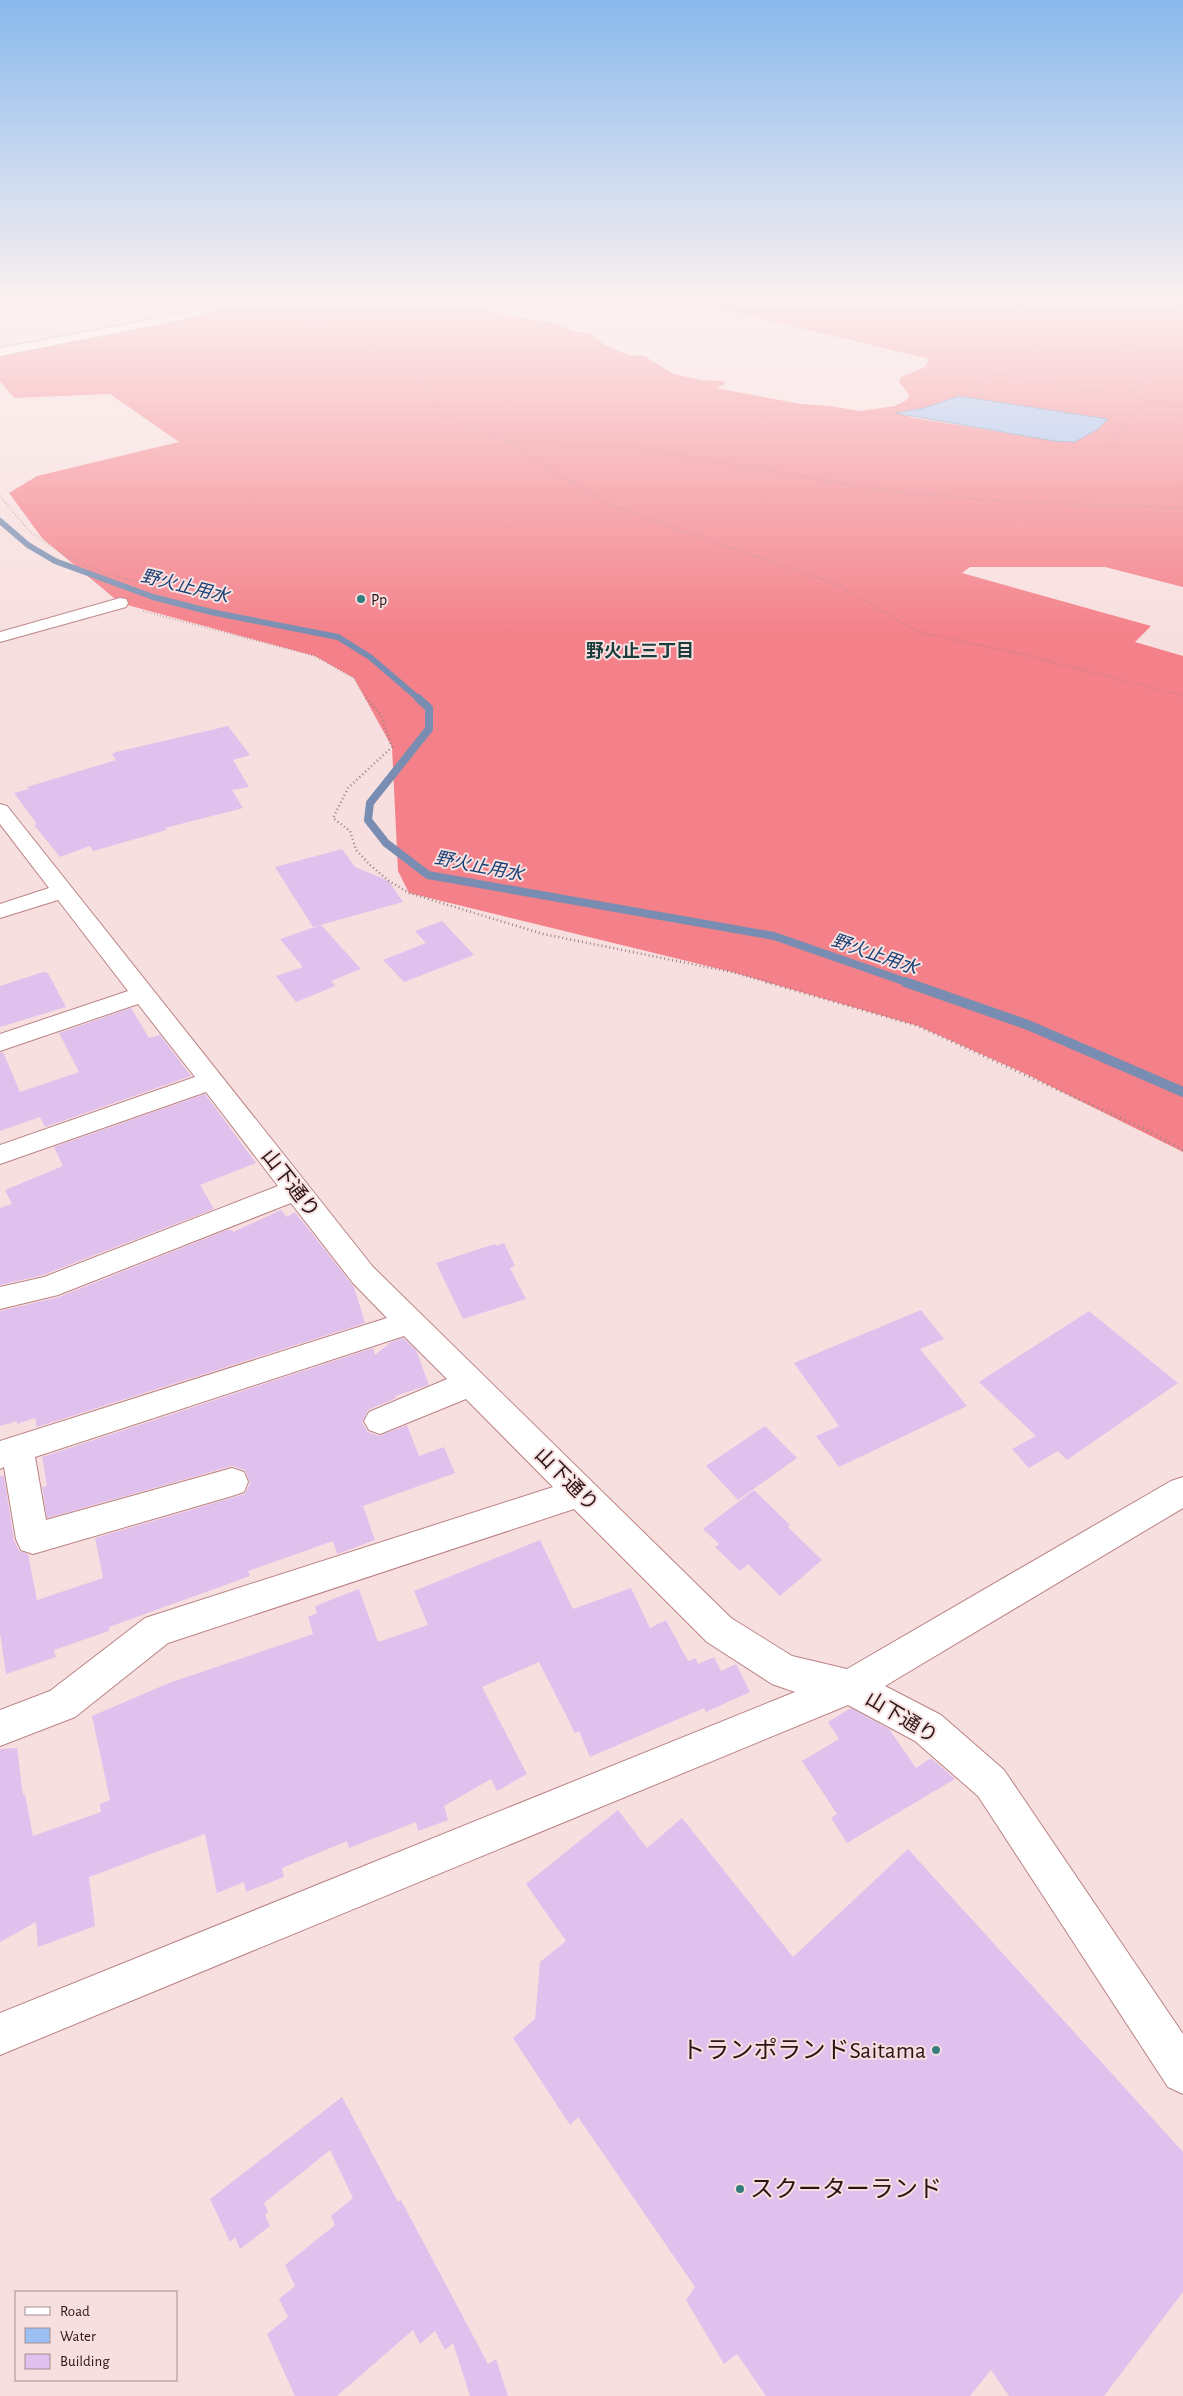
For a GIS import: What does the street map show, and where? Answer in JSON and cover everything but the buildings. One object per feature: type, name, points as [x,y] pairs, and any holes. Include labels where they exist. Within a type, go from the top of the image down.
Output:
[{"type":"street","points":[[0,637],[120,603]]},
{"type":"street","name":"山下通り","points":[[4,821],[64,891],[363,1274],[719,1630],[785,1672],[850,1687],[928,1728],[991,1783],[1183,2072]]},
{"type":"street","points":[[0,911],[64,891]]},
{"type":"street","points":[[0,1043],[143,994]]},
{"type":"street","points":[[0,1155],[211,1081]]},
{"type":"street","points":[[0,1298],[48,1287],[296,1190]]},
{"type":"street","points":[[232,1482],[32,1538],[9,1452],[410,1322]]},
{"type":"street","points":[[380,1420],[471,1383]]},
{"type":"street","points":[[0,2034],[850,1687],[1183,1491]]},
{"type":"street","points":[[0,1728],[62,1704],[156,1630],[580,1493]]},
{"type":"path","points":[[444,414],[504,440],[609,505],[838,585],[918,632],[1020,654],[1183,696]]},
{"type":"path","points":[[1104,451],[1136,414]]},
{"type":"path","points":[[504,440],[639,448],[888,492],[1011,502],[1183,508]]},
{"type":"path","points":[[0,496],[30,532],[68,557],[104,573],[158,587]]},
{"type":"path","points":[[120,603],[203,628],[315,656],[354,678],[366,698],[382,715],[392,747],[348,788],[333,818],[350,830],[356,850],[370,864],[389,881],[409,893],[543,934],[732,972],[918,1026],[1142,1128],[1183,1150]]},
{"type":"shaded area","points":[[138,414],[899,414],[1054,441],[1075,442],[1004,414],[1183,414],[1183,587],[1105,567],[970,567],[962,573],[1151,626],[1135,642],[1183,656],[1183,1152],[1026,1074],[918,1026],[732,972],[409,893],[398,871],[392,747],[354,678],[315,656],[120,603],[42,538],[9,493],[37,476],[179,442]]},
{"type":"water","points":[[900,414],[1074,414],[1108,419],[1098,429],[1075,442],[1054,441]]},
{"type":"waterway","name":"野火止用水","points":[[0,521],[28,545],[55,561],[153,597],[211,612],[338,637],[370,657],[419,699]]},
{"type":"waterway","name":"野火止用水","points":[[418,698],[429,708],[429,729],[370,803],[368,820],[386,843],[428,875],[774,936],[909,983]]},
{"type":"waterway","name":"野火止用水","points":[[905,982],[1028,1025],[1183,1092]]},
{"type":"place","name":"Pp","points":[[361,599]]},
{"type":"place","name":"トランポランドSaitama","points":[[936,2050]]},
{"type":"place","name":"スクーターランド","points":[[740,2189]]},
{"type":"district","name":"野火止三丁目","points":[[640,651]]}]
